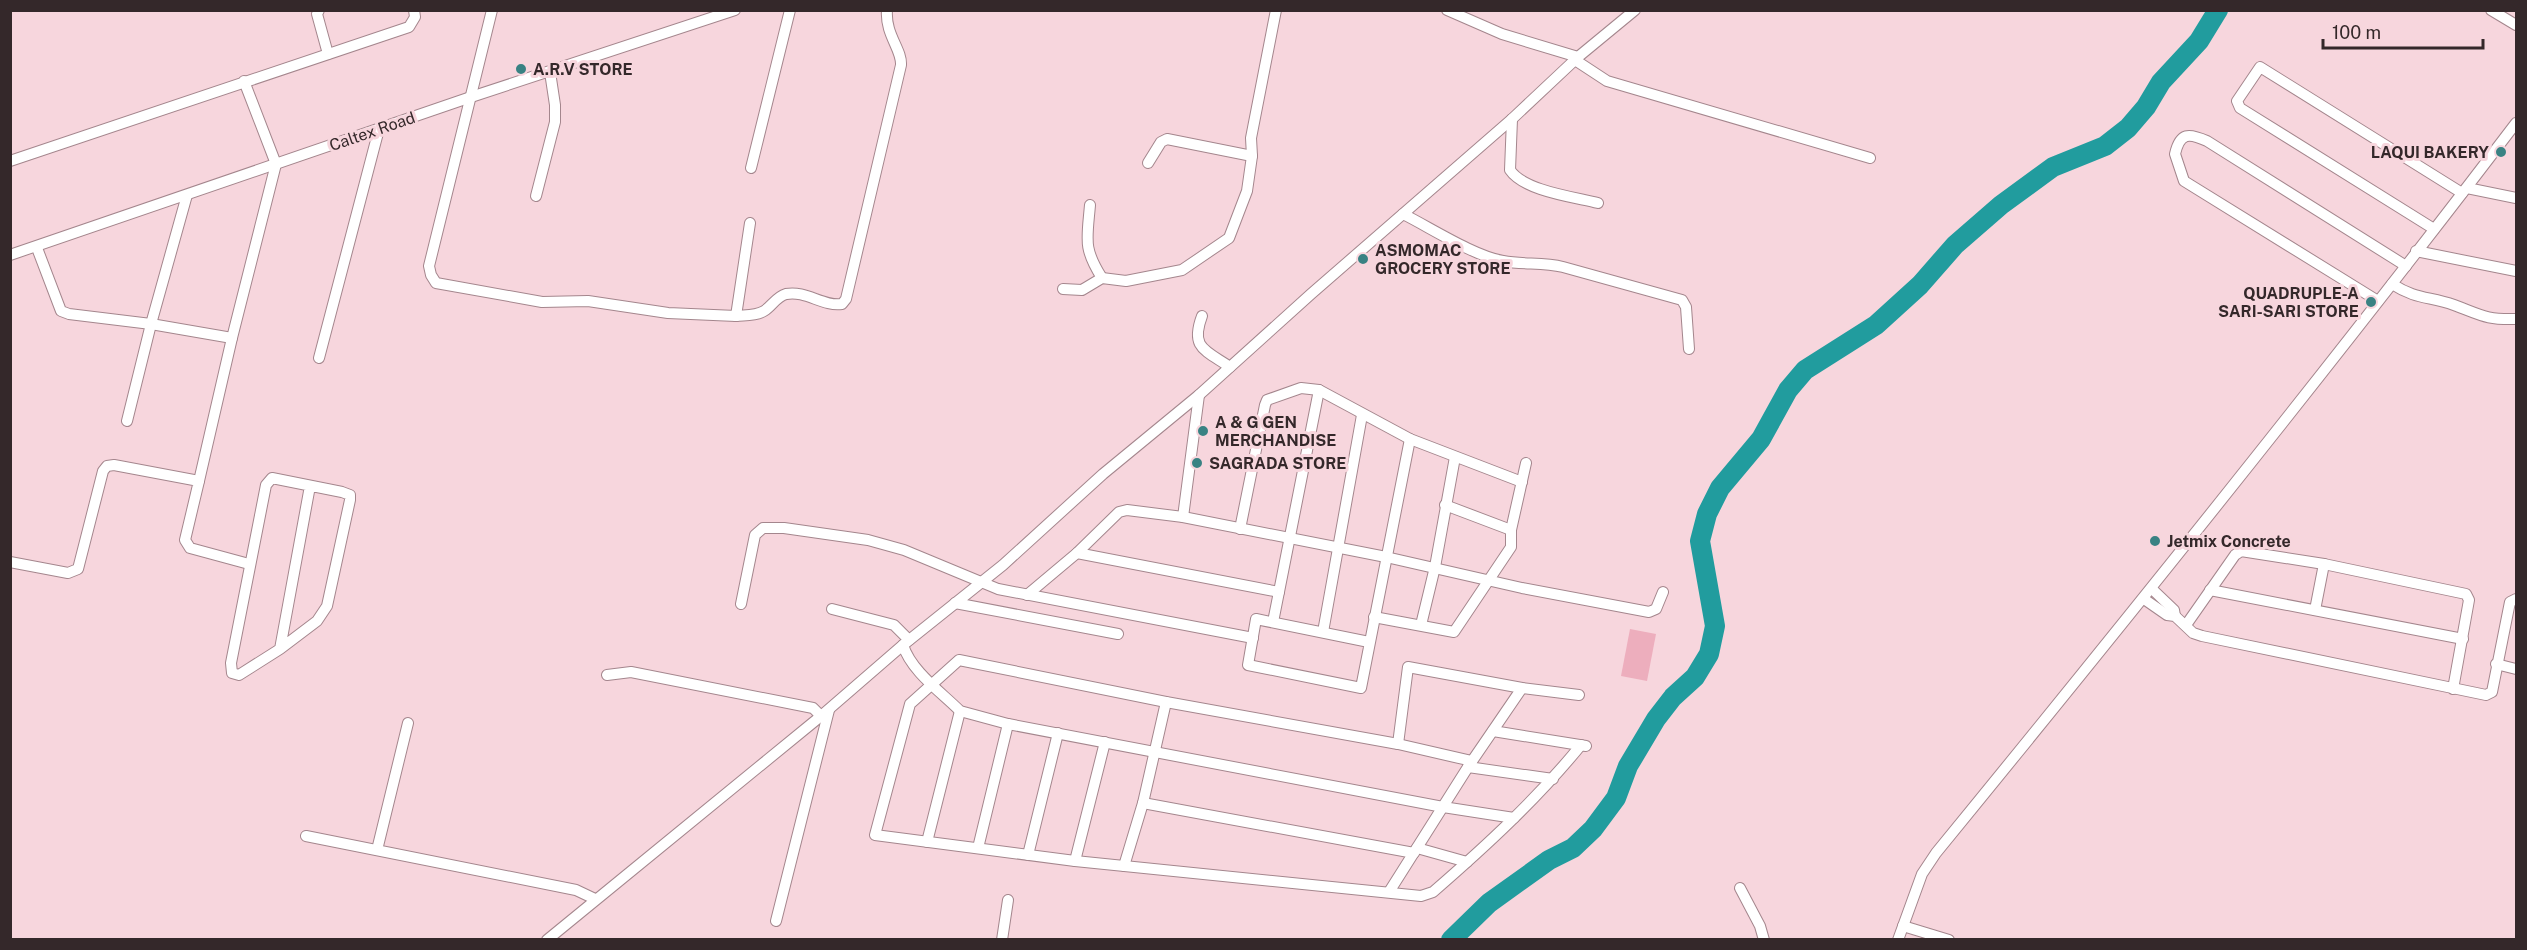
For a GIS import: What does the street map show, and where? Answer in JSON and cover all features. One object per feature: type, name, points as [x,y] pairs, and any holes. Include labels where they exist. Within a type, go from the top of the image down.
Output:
[{"type":"street","points":[[319,10],[317,14],[328,54]]},
{"type":"street","points":[[10,161],[410,27],[415,17],[414,10]]},
{"type":"street","points":[[492,10],[429,266],[436,283],[542,302],[588,301],[668,313],[736,316],[763,312],[775,299],[786,294],[801,294],[834,305],[842,304],[846,299],[901,65],[900,57],[887,28],[887,10]]},
{"type":"street","name":"Caltex Road","points":[[10,255],[37,248],[471,97],[735,10]]},
{"type":"street","points":[[751,168],[790,10]]},
{"type":"street","points":[[1063,289],[1082,290],[1102,278],[1126,281],[1182,270],[1229,238],[1247,191],[1252,156],[1251,138],[1276,10]]},
{"type":"street","points":[[1447,10],[1460,13],[1502,34],[1577,59],[1607,81],[1870,158]]},
{"type":"street","points":[[547,939],[825,713],[906,642],[980,583],[1103,474],[1199,395],[1635,10]]},
{"type":"street","points":[[2491,10],[2517,25]]},
{"type":"street","points":[[2434,229],[2240,108],[2237,101],[2260,67],[2465,190],[2517,198]]},
{"type":"street","points":[[537,196],[555,122],[550,72]]},
{"type":"street","points":[[244,81],[276,164],[185,540],[190,548],[249,564]]},
{"type":"street","points":[[1512,119],[1510,170],[1518,180],[1535,187],[1598,203]]},
{"type":"street","points":[[1898,939],[1922,874],[1936,853],[2152,589],[2517,123]]},
{"type":"street","points":[[319,358],[379,129]]},
{"type":"street","points":[[2378,301],[2184,182],[2175,154],[2184,137],[2188,134],[2207,141],[2406,266]]},
{"type":"street","points":[[1148,163],[1161,142],[1167,139],[1252,156]]},
{"type":"street","points":[[127,421],[187,195]]},
{"type":"street","points":[[1090,205],[1087,252],[1102,278]]},
{"type":"street","points":[[1403,214],[1480,253],[1503,261],[1548,263],[1682,300],[1686,307],[1689,349]]},
{"type":"street","points":[[736,316],[750,223]]},
{"type":"street","points":[[37,248],[61,311],[232,339]]},
{"type":"street","points":[[2416,251],[2517,271]]},
{"type":"street","points":[[2392,284],[2409,295],[2453,304],[2480,317],[2498,320],[2517,319]]},
{"type":"street","points":[[1202,316],[1196,331],[1197,340],[1208,352],[1230,367]]},
{"type":"street","points":[[1240,529],[1267,400],[1301,388],[1310,387],[1318,390],[1410,439],[1521,482]]},
{"type":"street","points":[[1273,622],[1318,390]]},
{"type":"street","points":[[1183,517],[1199,395]]},
{"type":"street","points":[[1323,632],[1336,548],[1362,415]]},
{"type":"street","points":[[1369,642],[1256,619],[1248,665],[1361,688],[1410,439]]},
{"type":"street","points":[[1421,625],[1435,567],[1455,457]]},
{"type":"street","points":[[1374,616],[1454,632],[1511,547],[1511,530],[1526,463]]},
{"type":"street","points":[[10,562],[68,573],[78,569],[103,471],[107,466],[114,465],[200,481]]},
{"type":"street","points":[[272,478],[350,495],[327,606],[323,614],[280,649],[239,675],[233,674],[231,663],[249,564],[268,482],[272,478]]},
{"type":"street","points":[[280,649],[310,486]]},
{"type":"street","points":[[1445,505],[1511,530]]},
{"type":"street","points":[[1027,595],[1077,553],[1119,512],[1135,510],[1183,517],[1386,557],[1488,581],[1649,612],[1656,609],[1663,592]]},
{"type":"street","points":[[741,604],[755,535],[763,528],[784,528],[868,540],[904,550],[980,583],[1027,595],[1253,638]]},
{"type":"street","points":[[2186,625],[2235,555],[2241,551],[2324,564],[2466,594],[2469,600],[2453,689]]},
{"type":"street","points":[[1077,553],[1280,592]]},
{"type":"street","points":[[2315,610],[2324,564]]},
{"type":"street","points":[[2152,589],[2174,610],[2175,616]]},
{"type":"street","points":[[2210,591],[2463,639]]},
{"type":"street","points":[[2144,599],[2167,615],[2175,616],[2193,633],[2202,636],[2453,689],[2489,694],[2492,692],[2510,602],[2517,599]]},
{"type":"street","points":[[955,603],[1118,634]]},
{"type":"street","points":[[832,609],[894,626],[906,642],[908,658],[960,711],[1008,724],[1155,750],[1443,807],[1514,818]]},
{"type":"street","points":[[1493,731],[1584,746],[1553,779],[1514,818],[1467,862],[1433,892],[1421,896],[1076,861],[875,835],[910,704],[959,660],[1166,702],[1398,744],[1470,764],[1553,779]]},
{"type":"street","points":[[2496,663],[2517,669]]},
{"type":"street","points":[[1398,744],[1408,666],[1579,695]]},
{"type":"street","points":[[608,675],[631,672],[813,708],[825,713]]},
{"type":"street","points":[[1389,892],[1522,687]]},
{"type":"street","points":[[1124,866],[1143,803],[1166,702]]},
{"type":"street","points":[[927,842],[960,711]]},
{"type":"street","points":[[776,921],[825,713]]},
{"type":"street","points":[[377,850],[408,723]]},
{"type":"street","points":[[978,848],[1008,724]]},
{"type":"street","points":[[1028,855],[1058,733]]},
{"type":"street","points":[[1076,861],[1105,742]]},
{"type":"street","points":[[1143,803],[1416,850],[1467,862]]},
{"type":"street","points":[[306,836],[576,890],[595,899]]},
{"type":"street","points":[[1740,888],[1760,926],[1764,939]]},
{"type":"street","points":[[1002,939],[1008,900]]},
{"type":"street","points":[[1903,926],[1949,939]]},
{"type":"shaded area","points":[[1630,629],[1656,634],[1647,681],[1621,676]]},
{"type":"waterway","points":[[1451,940],[1489,903],[1549,860],[1573,848],[1593,829],[1616,798],[1628,766],[1656,719],[1673,697],[1695,677],[1709,654],[1715,626],[1700,541],[1707,514],[1720,488],[1761,439],[1788,390],[1805,370],[1876,325],[1920,285],[1955,245],[2001,205],[2053,167],[2105,146],[2128,128],[2146,107],[2161,82],[2199,41],[2218,10]]},
{"type":"place","name":"A.R.V STORE","points":[[521,69]]},
{"type":"place","name":"LAQUI BAKERY","points":[[2501,152]]},
{"type":"place","name":"ASMOMAC GROCERY STORE","points":[[1363,259]]},
{"type":"place","name":"QUADRUPLE-A SARI-SARI STORE","points":[[2371,302]]},
{"type":"place","name":"A & G GEN MERCHANDISE","points":[[1203,431]]},
{"type":"place","name":"SAGRADA STORE","points":[[1197,463]]},
{"type":"place","name":"Jetmix Concrete","points":[[2155,541]]}]
